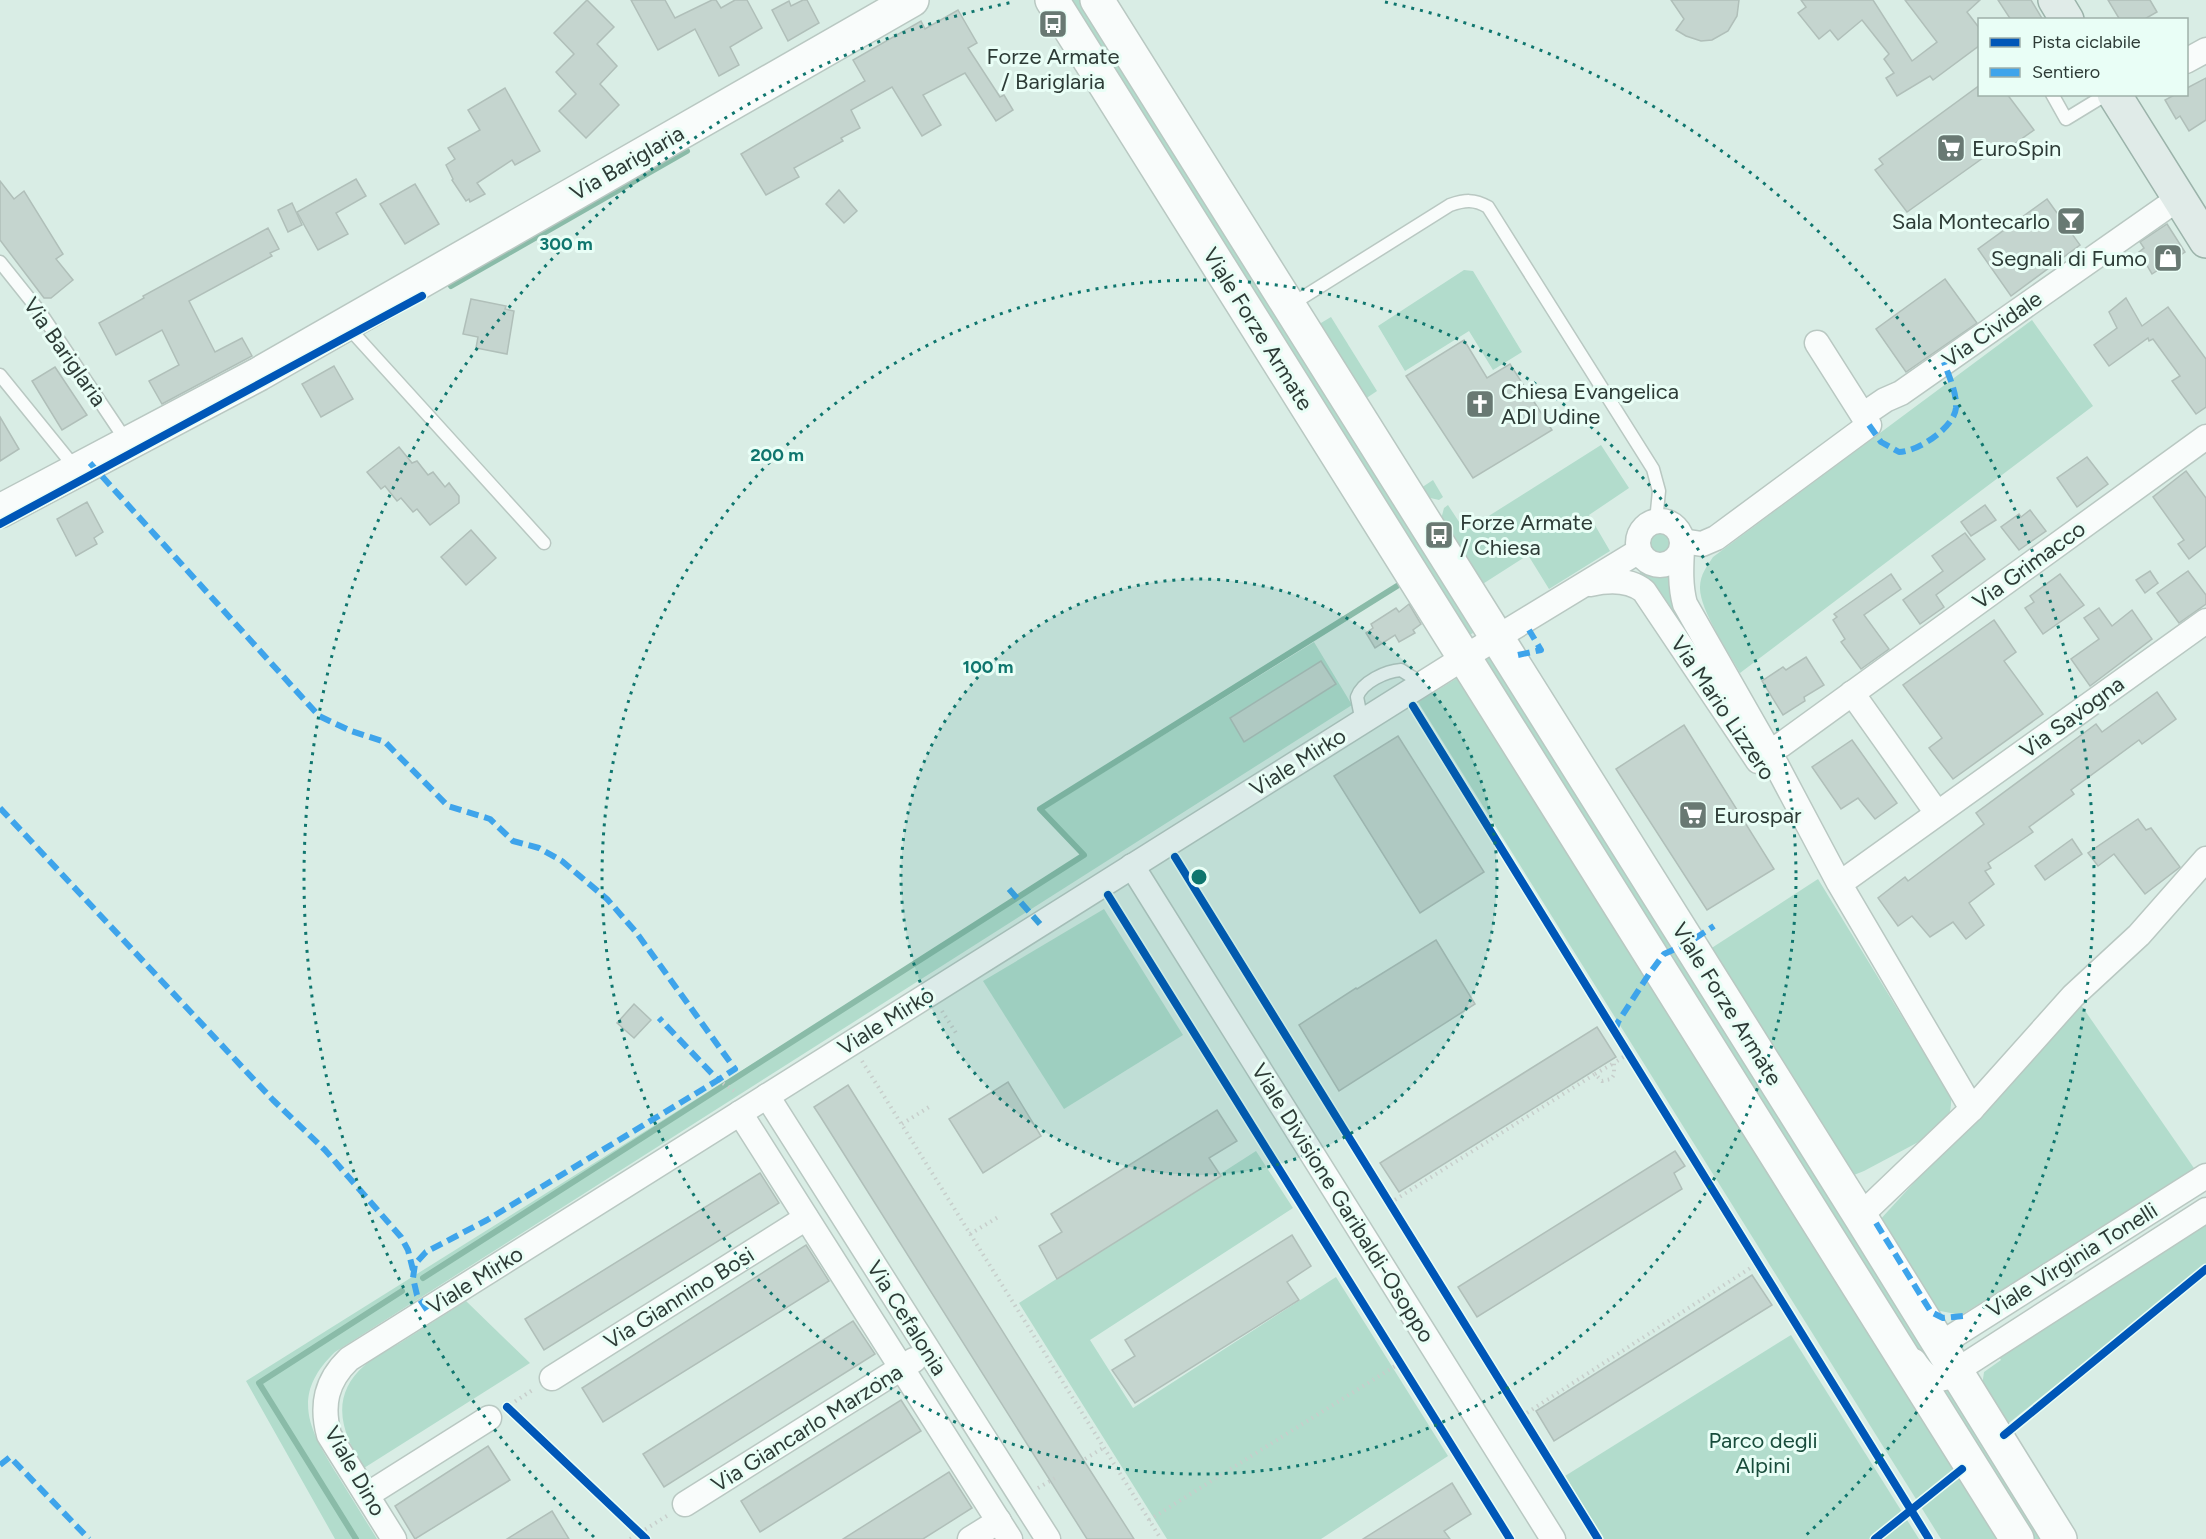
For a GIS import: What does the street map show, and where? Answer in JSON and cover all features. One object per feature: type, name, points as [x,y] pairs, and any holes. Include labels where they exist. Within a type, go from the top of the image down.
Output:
[{"type":"main road","points":[[2116,96],[2206,241]]},
{"type":"street","name":"Viale Forze Armate","points":[[1052,0],[2017,1539]]},
{"type":"street","name":"Viale Forze Armate","points":[[1097,0],[2060,1539]]},
{"type":"street","name":"Via Bariglaria","points":[[0,511],[259,374],[909,1]]},
{"type":"street","points":[[2188,60],[2206,50]]},
{"type":"street","name":"Via Cividale","points":[[1863,415],[1885,400],[1901,393],[2179,198]]},
{"type":"street","points":[[1682,545],[1702,544],[1716,538],[1869,425],[1817,343]]},
{"type":"street","name":"Via Grimacco","points":[[1781,745],[2206,437]]},
{"type":"street","points":[[1656,521],[1671,524],[1680,534],[1682,545],[1677,558],[1664,566],[1649,563],[1639,551],[1638,538],[1650,523],[1656,521]]},
{"type":"street","name":"Via Mario Lizzero","points":[[1682,545],[1681,576],[1685,604],[1844,880],[1972,1109]]},
{"type":"street","name":"Via Mario Lizzero","points":[[1496,638],[1639,551]]},
{"type":"street","name":"Via Mario Lizzero","points":[[1578,587],[1600,582],[1620,581],[1633,584],[1644,591],[1844,880]]},
{"type":"street","name":"Via Savogna","points":[[1844,880],[2206,621]]},
{"type":"street","points":[[1465,657],[1496,638]]},
{"type":"street","name":"Viale Mirko","points":[[325,1400],[334,1377],[349,1359],[1465,657]]},
{"type":"street","points":[[1852,693],[1937,813]]},
{"type":"street","points":[[1860,1216],[1972,1109],[2073,996],[2139,935],[2206,859]]},
{"type":"street","name":"Viale Divisione Garibaldi-Osoppo","points":[[1132,866],[1553,1539]]},
{"type":"street","name":"Via Cefalonia","points":[[767,1096],[1048,1539]]},
{"type":"street","name":"Via Cefalonia","points":[[740,1113],[1004,1530]]},
{"type":"street","name":"Viale Virginia Tonelli","points":[[1947,1358],[2206,1176]]},
{"type":"street","name":"Viale Virginia Tonelli","points":[[1947,1358],[2206,1210]]},
{"type":"street","name":"Via Giannino Bosi","points":[[552,1378],[806,1218]]},
{"type":"street","name":"Viale Forze Armate","points":[[1873,1307],[1890,1322],[1918,1367],[1927,1376],[1941,1380],[1947,1358]]},
{"type":"street","name":"Via Giancarlo Marzona","points":[[685,1504],[928,1351]]},
{"type":"street","name":"Viale Dino","points":[[325,1400],[325,1418],[329,1435],[394,1539]]},
{"type":"street","points":[[367,1495],[498,1412]]},
{"type":"street","points":[[970,1539],[1004,1530]]},
{"type":"lane","points":[[2053,96],[2066,119],[2116,96]]},
{"type":"lane","points":[[1288,306],[1450,205],[1464,200],[1478,201],[1488,207],[1653,470],[1659,491],[1656,521]]},
{"type":"lane","name":"Via Bariglaria","points":[[0,262],[40,312],[128,443]]},
{"type":"lane","points":[[346,325],[544,543]]},
{"type":"lane","points":[[0,375],[77,470]]},
{"type":"path","points":[[851,1043],[1161,1539]]},
{"type":"path","points":[[1390,1203],[1614,1063],[1626,1050],[1635,1064]]},
{"type":"path","points":[[1595,1074],[1602,1080],[1611,1079],[1614,1075],[1614,1063]]},
{"type":"path","points":[[718,1080],[726,1085]]},
{"type":"path","points":[[902,1124],[929,1107]]},
{"type":"path","points":[[1384,1193],[1396,1213]]},
{"type":"path","points":[[970,1234],[1000,1216]]},
{"type":"path","points":[[1752,1253],[1764,1273]]},
{"type":"path","points":[[1522,1416],[1758,1263]]},
{"type":"path","points":[[1394,1353],[1406,1372]]},
{"type":"path","points":[[1149,1520],[1400,1363]]},
{"type":"path","points":[[498,1412],[552,1378]]},
{"type":"path","points":[[1516,1406],[1528,1425]]},
{"type":"path","points":[[498,1412],[515,1414]]},
{"type":"path","points":[[1080,1462],[1103,1448]]},
{"type":"path","points":[[630,1539],[643,1536],[685,1504]]},
{"type":"path","points":[[631,1525],[643,1536]]},
{"type":"green space","points":[[1064,0],[1085,0],[1478,630],[1463,639]]},
{"type":"green space","points":[[1464,270],[1473,271],[1522,352],[1493,370],[1469,331],[1405,371],[1378,326]]},
{"type":"green space","points":[[1331,317],[1377,391],[1362,401],[1316,326]]},
{"type":"green space","points":[[2032,320],[2093,406],[1740,673],[1709,619],[1701,596],[1701,579],[1713,557]]},
{"type":"green space","points":[[1601,445],[1629,488],[1589,515],[1610,551],[1549,589],[1528,555],[1478,587],[1440,523],[1444,508],[1448,505],[1465,531]]},
{"type":"green space","points":[[1433,480],[1443,497],[1439,500],[1422,496],[1418,490]]},
{"type":"green space","points":[[1660,528],[1671,532],[1675,543],[1671,554],[1660,558],[1649,554],[1645,543],[1649,532]]},
{"type":"green space","points":[[1643,571],[1657,574],[1669,573],[1672,591],[1696,639],[1687,645],[1638,577]]},
{"type":"green space","points":[[1314,642],[1352,705],[335,1352],[321,1368],[312,1384],[308,1399],[309,1414],[319,1444],[377,1539],[335,1539],[246,1381],[1086,855],[1043,810]]},
{"type":"green space","points":[[1492,654],[1929,1349],[1917,1356],[1480,661]]},
{"type":"green space","points":[[1462,675],[2002,1539],[1941,1539],[1418,702]]},
{"type":"green space","points":[[1818,879],[1951,1097],[1949,1115],[1941,1130],[1849,1177],[1707,951]]},
{"type":"green space","points":[[1104,909],[1183,1035],[1064,1109],[983,981]]},
{"type":"green space","points":[[2079,1002],[2196,1171],[1961,1315],[1930,1309],[1878,1222]]},
{"type":"green space","points":[[1256,1151],[1293,1208],[1090,1340],[1133,1408],[1336,1277],[1448,1456],[1321,1539],[1167,1539],[1019,1303]]},
{"type":"green space","points":[[2206,1221],[2206,1265],[2005,1426],[1982,1386],[1984,1372],[2001,1360],[1996,1352]]},
{"type":"green space","points":[[466,1301],[530,1363],[364,1468],[349,1442],[342,1415],[346,1389],[354,1377],[373,1359]]},
{"type":"green space","name":"Parco degli Alpini","points":[[1791,1335],[1919,1539],[1604,1539],[1565,1476]]},
{"type":"green space","points":[[1950,1384],[2047,1539],[2028,1539],[1936,1393]]},
{"type":"building","points":[[587,0],[614,27],[597,44],[617,66],[600,84],[619,105],[586,138],[559,111],[576,94],[556,72],[574,54],[554,33]]},
{"type":"building","points":[[631,0],[665,0],[675,18],[712,0],[716,0],[721,8],[735,0],[747,0],[762,28],[730,47],[739,65],[719,76],[695,29],[658,50]]},
{"type":"building","points":[[807,0],[819,23],[788,41],[772,10],[789,1],[791,6]]},
{"type":"building","points":[[1671,0],[1739,0],[1737,16],[1728,31],[1712,40],[1701,41],[1676,30],[1684,19]]},
{"type":"building","points":[[1801,0],[1873,0],[1912,61],[1937,42],[1905,0],[1980,0],[1967,12],[1978,26],[1978,46],[1933,80],[1930,76],[1897,96],[1886,78],[1894,73],[1884,59],[1889,54],[1862,20],[1838,40],[1830,30],[1819,39],[1798,13],[1806,7]]},
{"type":"building","points":[[1998,0],[2031,0],[2042,18],[2010,18]]},
{"type":"building","points":[[2108,0],[2150,0],[2157,12],[2146,18],[2119,18]]},
{"type":"building","points":[[958,10],[977,43],[968,48],[1000,97],[1004,95],[1013,110],[996,121],[965,73],[923,95],[941,125],[922,136],[892,87],[851,110],[860,128],[841,138],[843,141],[794,168],[799,177],[766,195],[741,154],[865,81],[853,60],[921,21],[925,29]]},
{"type":"building","points":[[2206,78],[2206,120],[2189,131],[2180,116],[2176,119],[2165,100],[2172,96],[2188,96],[2188,87]]},
{"type":"building","name":"EuroSpin","points":[[1978,86],[1978,96],[2008,96],[2034,130],[1994,158],[1990,153],[1907,212],[1875,170],[1883,164],[1879,159]]},
{"type":"building","points":[[505,88],[540,151],[515,165],[512,160],[477,183],[485,194],[470,202],[469,199],[466,201],[452,180],[446,165],[455,159],[448,148],[480,130],[468,110]]},
{"type":"building","points":[[356,179],[366,196],[336,213],[348,234],[318,250],[297,212]]},
{"type":"building","points":[[0,181],[14,199],[24,191],[63,254],[56,259],[73,280],[51,298],[44,298],[0,240]]},
{"type":"building","points":[[415,184],[439,224],[405,244],[380,204]]},
{"type":"building","points":[[839,190],[857,211],[844,223],[826,204]]},
{"type":"building","points":[[2047,199],[2080,245],[2011,296],[1978,249]]},
{"type":"building","points":[[292,203],[302,225],[288,232],[278,210]]},
{"type":"building","points":[[2167,224],[2185,252],[2152,274],[2139,252],[2144,248],[2140,242]]},
{"type":"building","points":[[268,228],[279,249],[270,253],[272,256],[189,301],[215,352],[242,338],[252,356],[162,404],[149,381],[179,365],[162,330],[116,355],[99,323],[144,298],[143,296]]},
{"type":"building","points":[[1945,279],[1977,323],[1906,372],[1876,329]]},
{"type":"building","points":[[2126,298],[2142,326],[2168,307],[2206,359],[2206,407],[2196,414],[2172,381],[2180,376],[2153,339],[2149,341],[2148,338],[2109,366],[2094,345],[2117,328],[2109,312]]},
{"type":"building","points":[[471,299],[506,306],[505,309],[514,311],[507,354],[476,348],[478,337],[463,334]]},
{"type":"building","name":"Chiesa Evangelica ADI Udine","points":[[1464,340],[1487,378],[1510,364],[1552,430],[1473,478],[1406,376]]},
{"type":"building","points":[[334,366],[353,399],[321,417],[302,384]]},
{"type":"building","points":[[55,367],[87,415],[62,430],[32,381]]},
{"type":"building","points":[[0,417],[19,449],[0,461]]},
{"type":"building","points":[[399,447],[412,463],[417,461],[428,475],[433,472],[445,487],[449,483],[459,496],[459,503],[430,525],[417,509],[413,512],[401,498],[397,501],[385,486],[381,489],[367,472]]},
{"type":"building","points":[[2087,457],[2108,484],[2077,507],[2057,478]]},
{"type":"building","points":[[2186,471],[2206,498],[2206,546],[2189,559],[2178,544],[2184,540],[2153,497]]},
{"type":"building","points":[[87,502],[103,532],[94,538],[97,544],[76,556],[57,519]]},
{"type":"building","points":[[1985,505],[1996,520],[1971,536],[1961,522]]},
{"type":"building","points":[[2030,510],[2046,531],[2019,550],[2001,527],[2019,514],[2021,517]]},
{"type":"building","points":[[471,530],[496,558],[466,585],[441,557]]},
{"type":"building","points":[[1965,533],[1985,559],[1936,595],[1944,607],[1920,624],[1903,600],[1943,571],[1932,556]]},
{"type":"building","points":[[2150,571],[2158,583],[2145,593],[2136,580]]},
{"type":"building","points":[[2188,571],[2206,595],[2206,604],[2179,623],[2157,593]]},
{"type":"building","points":[[1891,574],[1901,589],[1864,615],[1889,649],[1861,669],[1841,642],[1845,639],[1833,620],[1837,617],[1834,614]]},
{"type":"building","points":[[2060,574],[2084,605],[2043,634],[2025,608],[2034,602],[2030,596]]},
{"type":"building","points":[[1409,604],[1421,624],[1413,630],[1415,633],[1399,642],[1395,635],[1375,648],[1366,633],[1373,628],[1371,624],[1396,608],[1399,612]]},
{"type":"building","points":[[2099,608],[2112,626],[2132,610],[2152,639],[2090,686],[2071,659],[2099,639],[2084,618]]},
{"type":"building","points":[[1994,620],[2016,652],[2004,661],[2043,714],[1953,779],[1929,748],[1942,738],[1903,685]]},
{"type":"building","points":[[1806,657],[1824,685],[1804,697],[1805,701],[1783,715],[1762,681],[1783,667],[1786,670]]},
{"type":"building","points":[[1321,661],[1336,684],[1244,742],[1230,718]]},
{"type":"building","points":[[2157,692],[2176,719],[2142,744],[2139,740],[2071,790],[2074,794],[2029,827],[2033,832],[1988,863],[1991,868],[1985,871],[1994,884],[1969,903],[1984,925],[1966,939],[1953,922],[1930,937],[1912,916],[1898,926],[1878,898],[1905,877],[1908,881],[1984,824],[1976,813],[2096,724],[2102,732]]},
{"type":"building","name":"Eurospar","points":[[1684,725],[1774,869],[1707,910],[1616,769]]},
{"type":"building","points":[[1398,736],[1484,872],[1420,913],[1334,776]]},
{"type":"building","points":[[1852,740],[1897,803],[1875,819],[1858,798],[1841,809],[1812,767]]},
{"type":"building","points":[[2138,819],[2146,830],[2151,828],[2180,867],[2145,894],[2114,854],[2098,866],[2088,853]]},
{"type":"building","points":[[2072,839],[2082,854],[2045,880],[2035,866]]},
{"type":"building","points":[[1436,940],[1475,1004],[1339,1091],[1299,1025]]},
{"type":"building","points":[[634,1004],[651,1020],[634,1038],[617,1023]]},
{"type":"building","points":[[1597,1027],[1616,1057],[1399,1192],[1380,1163]]},
{"type":"building","points":[[1008,1082],[1041,1136],[983,1173],[949,1119]]},
{"type":"building","points":[[848,1085],[1134,1539],[1087,1539],[814,1107]]},
{"type":"building","points":[[1217,1110],[1237,1141],[1209,1158],[1221,1176],[1057,1279],[1039,1246],[1062,1232],[1051,1214]]},
{"type":"building","points":[[1675,1151],[1685,1166],[1674,1173],[1682,1189],[1477,1317],[1458,1287]]},
{"type":"building","points":[[760,1173],[779,1203],[544,1350],[525,1319]]},
{"type":"building","points":[[1292,1235],[1311,1266],[1287,1282],[1299,1300],[1135,1403],[1112,1370],[1135,1356],[1125,1340]]},
{"type":"building","points":[[806,1245],[829,1281],[603,1422],[582,1388]]},
{"type":"building","points":[[1752,1275],[1772,1305],[1554,1441],[1536,1411]]},
{"type":"building","points":[[853,1321],[875,1354],[664,1487],[643,1454]]},
{"type":"building","points":[[901,1400],[921,1431],[760,1532],[741,1501]]},
{"type":"building","points":[[488,1446],[510,1480],[415,1539],[395,1506]]},
{"type":"building","points":[[949,1472],[972,1508],[923,1539],[843,1539]]},
{"type":"building","points":[[1452,1483],[1471,1514],[1444,1531],[1450,1539],[1363,1539]]},
{"type":"building","points":[[552,1511],[569,1539],[507,1539]]},
{"type":"waterway","points":[[451,286],[687,151]]},
{"type":"waterway","points":[[423,1278],[1084,855],[1040,809],[1397,586]]},
{"type":"waterway","points":[[356,1539],[259,1383],[402,1291]]},
{"type":"marked path","points":[[1869,425],[1881,442],[1899,452],[1915,448],[1942,431],[1954,416],[1956,408],[1954,391],[1944,362]]},
{"type":"marked path","points":[[90,463],[319,716],[351,731],[385,742],[448,806],[490,819],[513,841],[539,848],[562,861],[607,899],[636,932],[735,1069],[718,1080]]},
{"type":"marked path","points":[[1518,655],[1541,650],[1529,630]]},
{"type":"marked path","points":[[0,808],[273,1100],[325,1150],[401,1237],[408,1250],[413,1270]]},
{"type":"marked path","points":[[1009,889],[1040,924]]},
{"type":"marked path","points":[[1615,1031],[1618,1022],[1664,954],[1688,943],[1714,926]]},
{"type":"marked path","points":[[427,1310],[417,1295],[413,1278],[415,1264],[426,1252],[487,1220],[718,1080],[659,1018]]},
{"type":"marked path","points":[[1876,1223],[1931,1312],[1943,1318],[1963,1316],[1964,1318]]},
{"type":"marked path","points":[[0,1465],[10,1457],[89,1539]]},
{"type":"cycle path","points":[[0,524],[422,296]]},
{"type":"cycle path","points":[[1413,706],[1929,1539]]},
{"type":"cycle path","points":[[1175,857],[1598,1539]]},
{"type":"cycle path","points":[[1108,895],[1510,1539]]},
{"type":"cycle path","points":[[2004,1435],[2206,1269]]},
{"type":"cycle path","points":[[507,1407],[646,1539]]},
{"type":"cycle path","points":[[1875,1539],[1962,1469]]},
{"type":"place","name":"Forze Armate / Bariglaria","points":[[1053,24]]},
{"type":"place","name":"EuroSpin","points":[[1951,148]]},
{"type":"place","name":"Sala Montecarlo","points":[[2071,221]]},
{"type":"place","name":"Segnali di Fumo","points":[[2168,258]]},
{"type":"place","name":"Chiesa Evangelica ADI Udine","points":[[1480,404]]},
{"type":"place","name":"Forze Armate / Chiesa","points":[[1439,535]]},
{"type":"place","name":"Eurospar","points":[[1693,815]]}]
